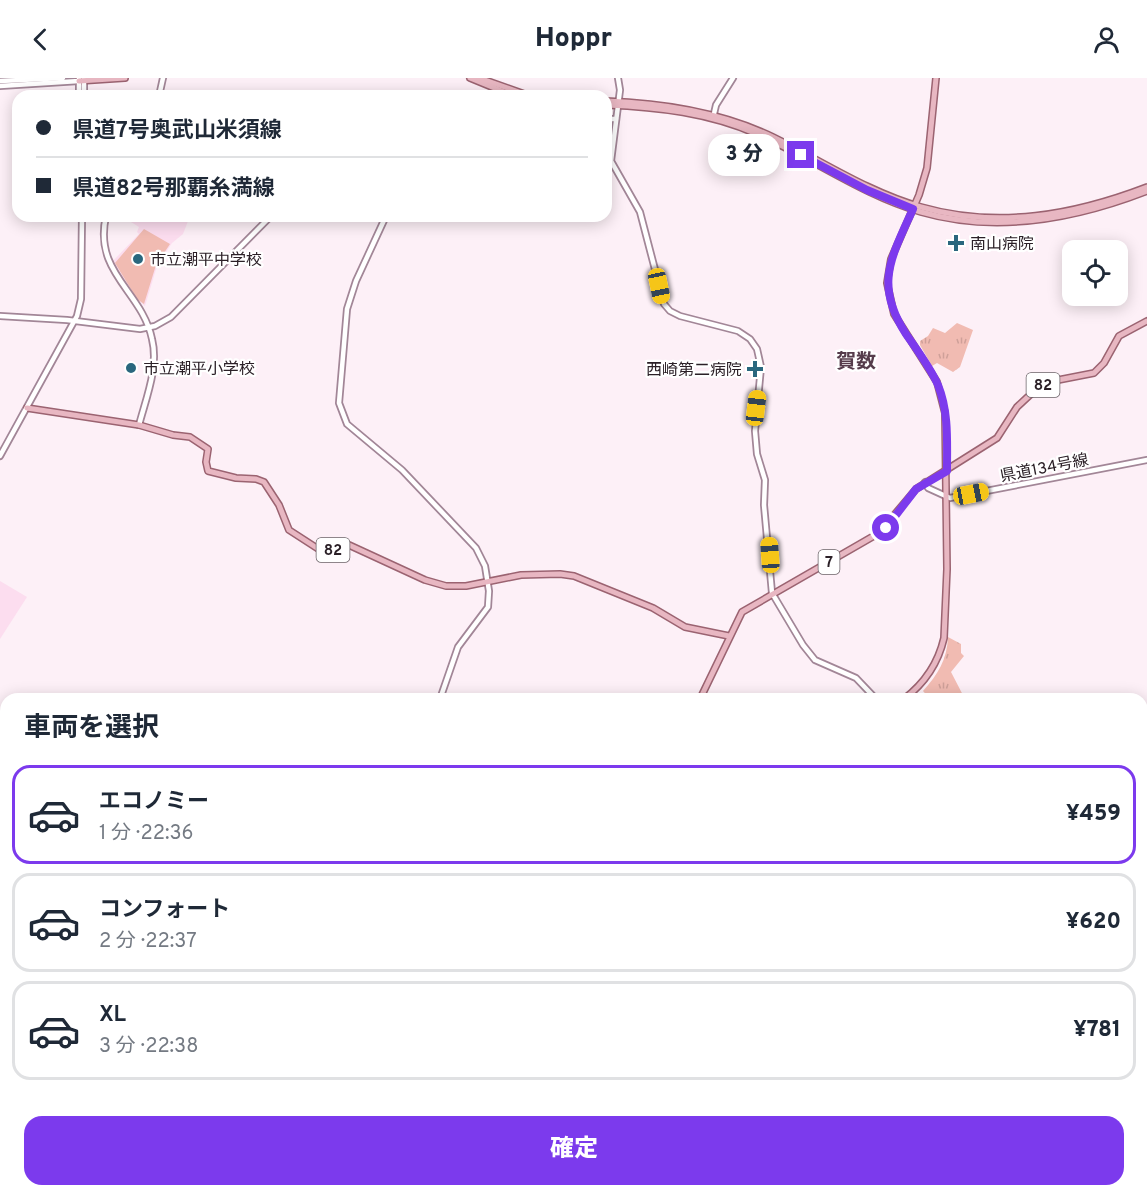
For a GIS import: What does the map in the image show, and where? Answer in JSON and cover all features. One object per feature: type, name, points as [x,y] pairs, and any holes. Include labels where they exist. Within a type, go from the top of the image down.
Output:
[{"type":"main road","points":[[81,79],[124,78]]},
{"type":"main road","points":[[470,78],[499,90]]},
{"type":"main road","points":[[479,78],[513,90]]},
{"type":"main road","points":[[912,693],[933,668],[944,638],[947,497],[945,413],[939,390],[894,314],[888,289],[891,259],[914,207],[928,161],[936,78]]},
{"type":"main road","points":[[612,104],[713,117],[765,133],[857,181],[914,207],[973,217],[1032,217],[1090,206],[1147,189]]},
{"type":"main road","name":"82","points":[[947,471],[997,438],[1017,407],[1032,393],[1053,381],[1094,374],[1104,363],[1119,336],[1147,321]]},
{"type":"main road","name":"82","points":[[27,408],[139,425],[173,435],[190,437],[206,446],[208,471],[264,482],[279,505],[289,530],[323,552],[349,545],[446,586],[521,575],[574,576],[653,608],[685,627],[729,636]]},
{"type":"main road","name":"7","points":[[703,693],[742,612],[879,533],[925,482],[947,471]]},
{"type":"street","points":[[0,83],[63,78]]},
{"type":"street","points":[[612,149],[618,104],[618,78]]},
{"type":"street","points":[[713,117],[716,105],[733,78]]},
{"type":"street","points":[[0,83],[81,79]]},
{"type":"street","points":[[612,161],[640,212],[664,304],[670,311],[680,316],[738,331],[750,339],[759,355],[760,373],[755,431],[757,454],[765,480],[764,505],[772,593],[805,649],[815,660],[856,678],[870,693]]},
{"type":"street","points":[[0,456],[75,321],[81,299],[82,222]]},
{"type":"street","points":[[106,222],[104,240],[108,261],[149,327],[154,361],[139,425]]},
{"type":"street","points":[[0,316],[133,328],[149,327],[171,317],[265,222]]},
{"type":"street","points":[[383,222],[351,294],[344,327],[339,403],[347,424],[402,470],[480,554],[488,581],[489,607],[458,647],[442,693]]},
{"type":"street","name":"県道134号線","points":[[947,497],[1147,460]]},
{"type":"street","points":[[925,482],[928,488],[947,497]]},
{"type":"shaded area","name":"市立潮平中学校","points":[[131,222],[188,222],[183,234],[172,243],[157,266],[145,306],[136,299],[112,262],[139,234],[137,232],[139,227]]},
{"type":"shaded area","points":[[0,581],[27,597],[0,639]]},
{"type":"green space","name":"市立潮平中学校","points":[[144,229],[170,244],[156,265],[144,304],[137,299],[115,263]]},
{"type":"green space","points":[[957,323],[973,330],[960,367],[953,372],[937,363],[932,366],[920,341],[928,336],[933,328],[945,333]]},
{"type":"green space","points":[[948,637],[961,644],[961,653],[964,656],[951,672],[962,693],[925,693],[923,691],[941,666],[946,653]]},
{"type":"place","name":"南山病院","points":[[956,243]]},
{"type":"place","name":"市立潮平中学校","points":[[138,259]]},
{"type":"place","name":"市立潮平小学校","points":[[131,368]]},
{"type":"place","name":"西崎第二病院","points":[[755,369]]},
{"type":"district","name":"賀数","points":[[856,361]]},
{"type":"route","points":[[801,155],[867,190],[913,209],[891,259],[888,289],[894,314],[937,382],[944,404],[947,471],[916,489],[886,528]]}]
